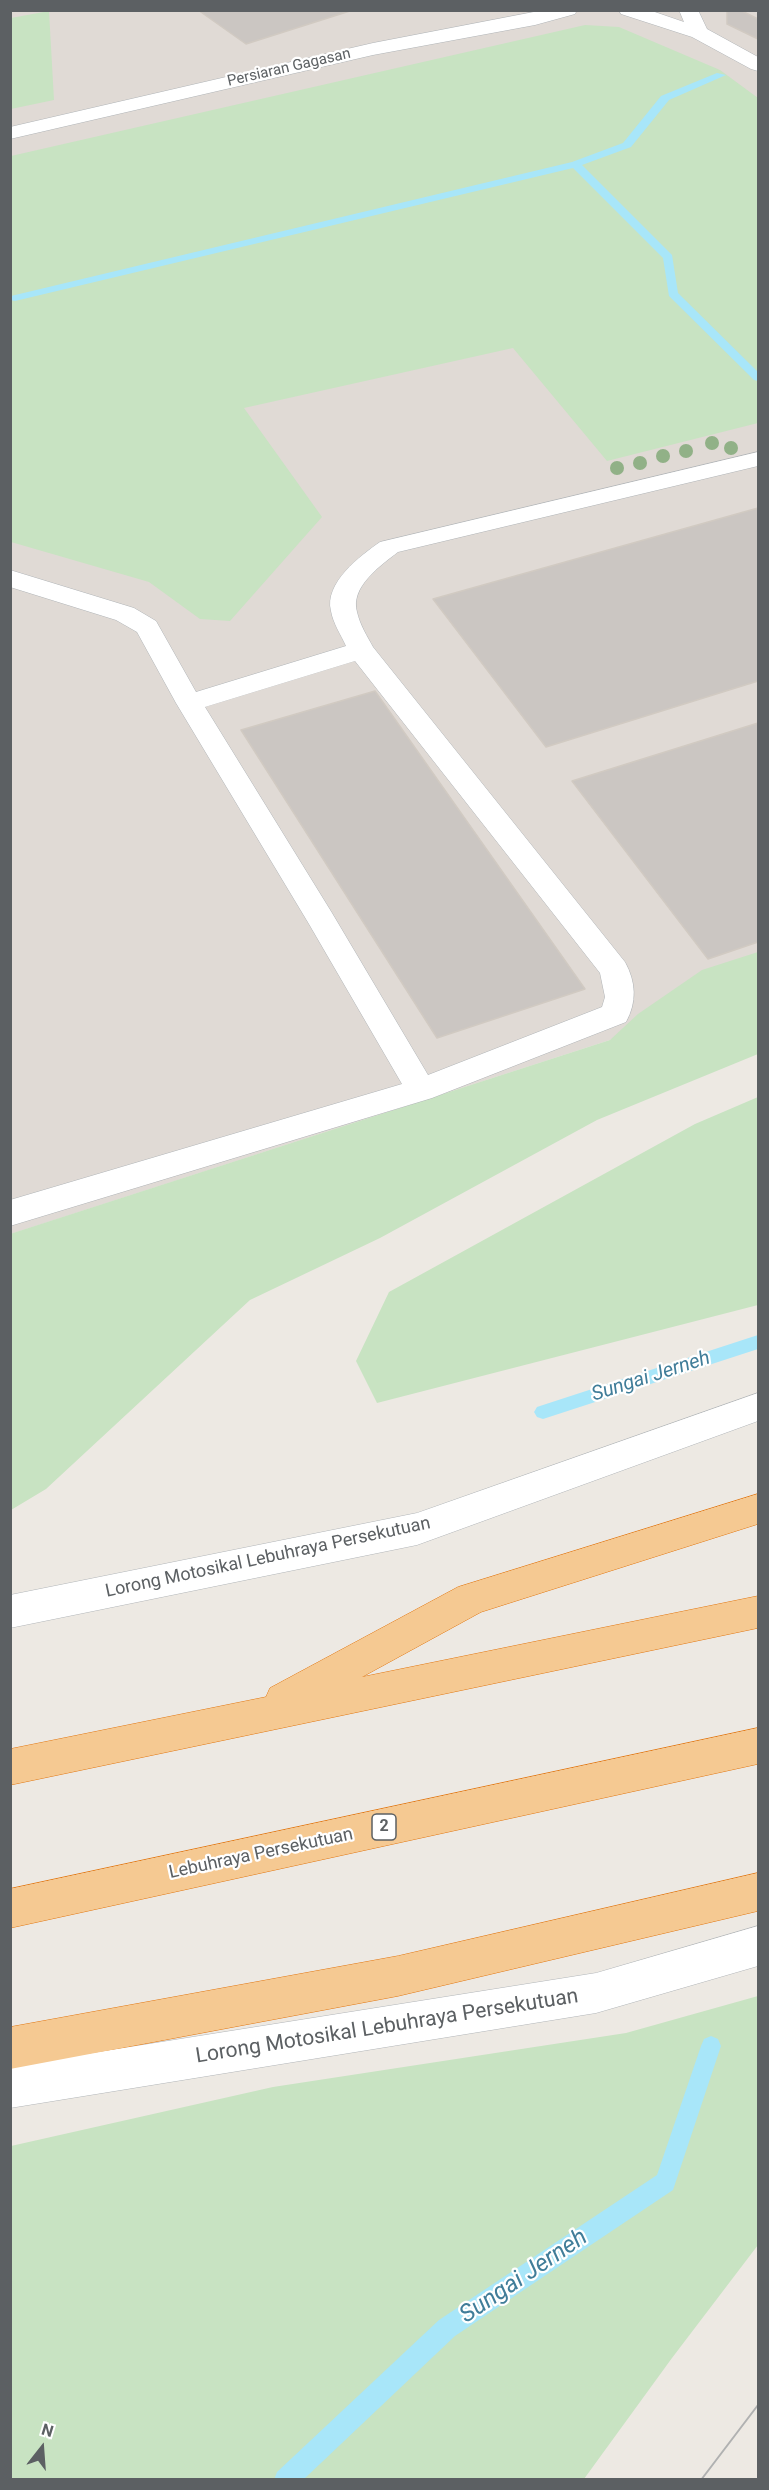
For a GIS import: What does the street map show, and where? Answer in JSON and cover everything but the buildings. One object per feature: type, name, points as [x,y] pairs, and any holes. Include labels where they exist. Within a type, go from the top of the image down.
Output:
[{"type":"highway","points":[[249,1718],[471,1599],[759,1509]]},
{"type":"highway","points":[[10,1767],[759,1612]]},
{"type":"highway","name":"Lebuhraya Persekutuan","points":[[10,1909],[759,1746]]},
{"type":"highway","points":[[10,2048],[398,1976],[759,1893]]},
{"type":"street","name":"Persiaran Gagasan","points":[[10,133],[373,49],[535,19],[568,10]]},
{"type":"street","points":[[628,10],[699,33],[759,65]]},
{"type":"street","points":[[688,10],[699,33]]},
{"type":"street","points":[[10,1213],[421,1090],[615,1014],[620,997],[614,970],[361,650],[342,608],[347,590],[365,564],[389,547],[759,459]]},
{"type":"street","points":[[10,579],[124,614],[147,627],[189,703],[322,920],[421,1090]]},
{"type":"street","points":[[189,703],[361,650]]},
{"type":"street","name":"Lorong Motosikal Lebuhraya Persekutuan","points":[[10,1612],[417,1529],[759,1407]]},
{"type":"street","name":"Lorong Motosikal Lebuhraya Persekutuan","points":[[10,2087],[596,1993],[759,1946]]},
{"type":"shaded area","points":[[10,11],[758,11],[758,998],[610,1040],[11,1234]]},
{"type":"green space","points":[[49,11],[54,100],[11,109],[11,18]]},
{"type":"green space","points":[[585,25],[619,27],[720,70],[758,98],[758,423],[607,461],[513,348],[244,408],[322,517],[230,621],[200,619],[149,582],[11,542],[11,156]]},
{"type":"green space","points":[[758,952],[758,1054],[597,1120],[380,1238],[250,1300],[46,1489],[11,1510],[10,1234],[610,1040],[638,1014],[702,970]]},
{"type":"green space","points":[[758,1097],[758,1305],[377,1403],[356,1361],[389,1292],[695,1124]]},
{"type":"green space","points":[[758,1996],[758,2245],[584,2479],[11,2479],[11,2146],[273,2087],[626,2033]]},
{"type":"waterway","points":[[575,164],[627,145],[665,98],[721,75]]},
{"type":"waterway","points":[[15,298],[575,164]]},
{"type":"waterway","points":[[575,164],[668,257],[673,294],[758,378]]},
{"type":"waterway","name":"Sungai Jerneh","points":[[543,1412],[758,1342]]},
{"type":"waterway","name":"Sungai Jerneh","points":[[285,2480],[447,2328],[665,2182],[711,2046]]},
{"type":"tram line","points":[[701,2480],[758,2405]]}]
